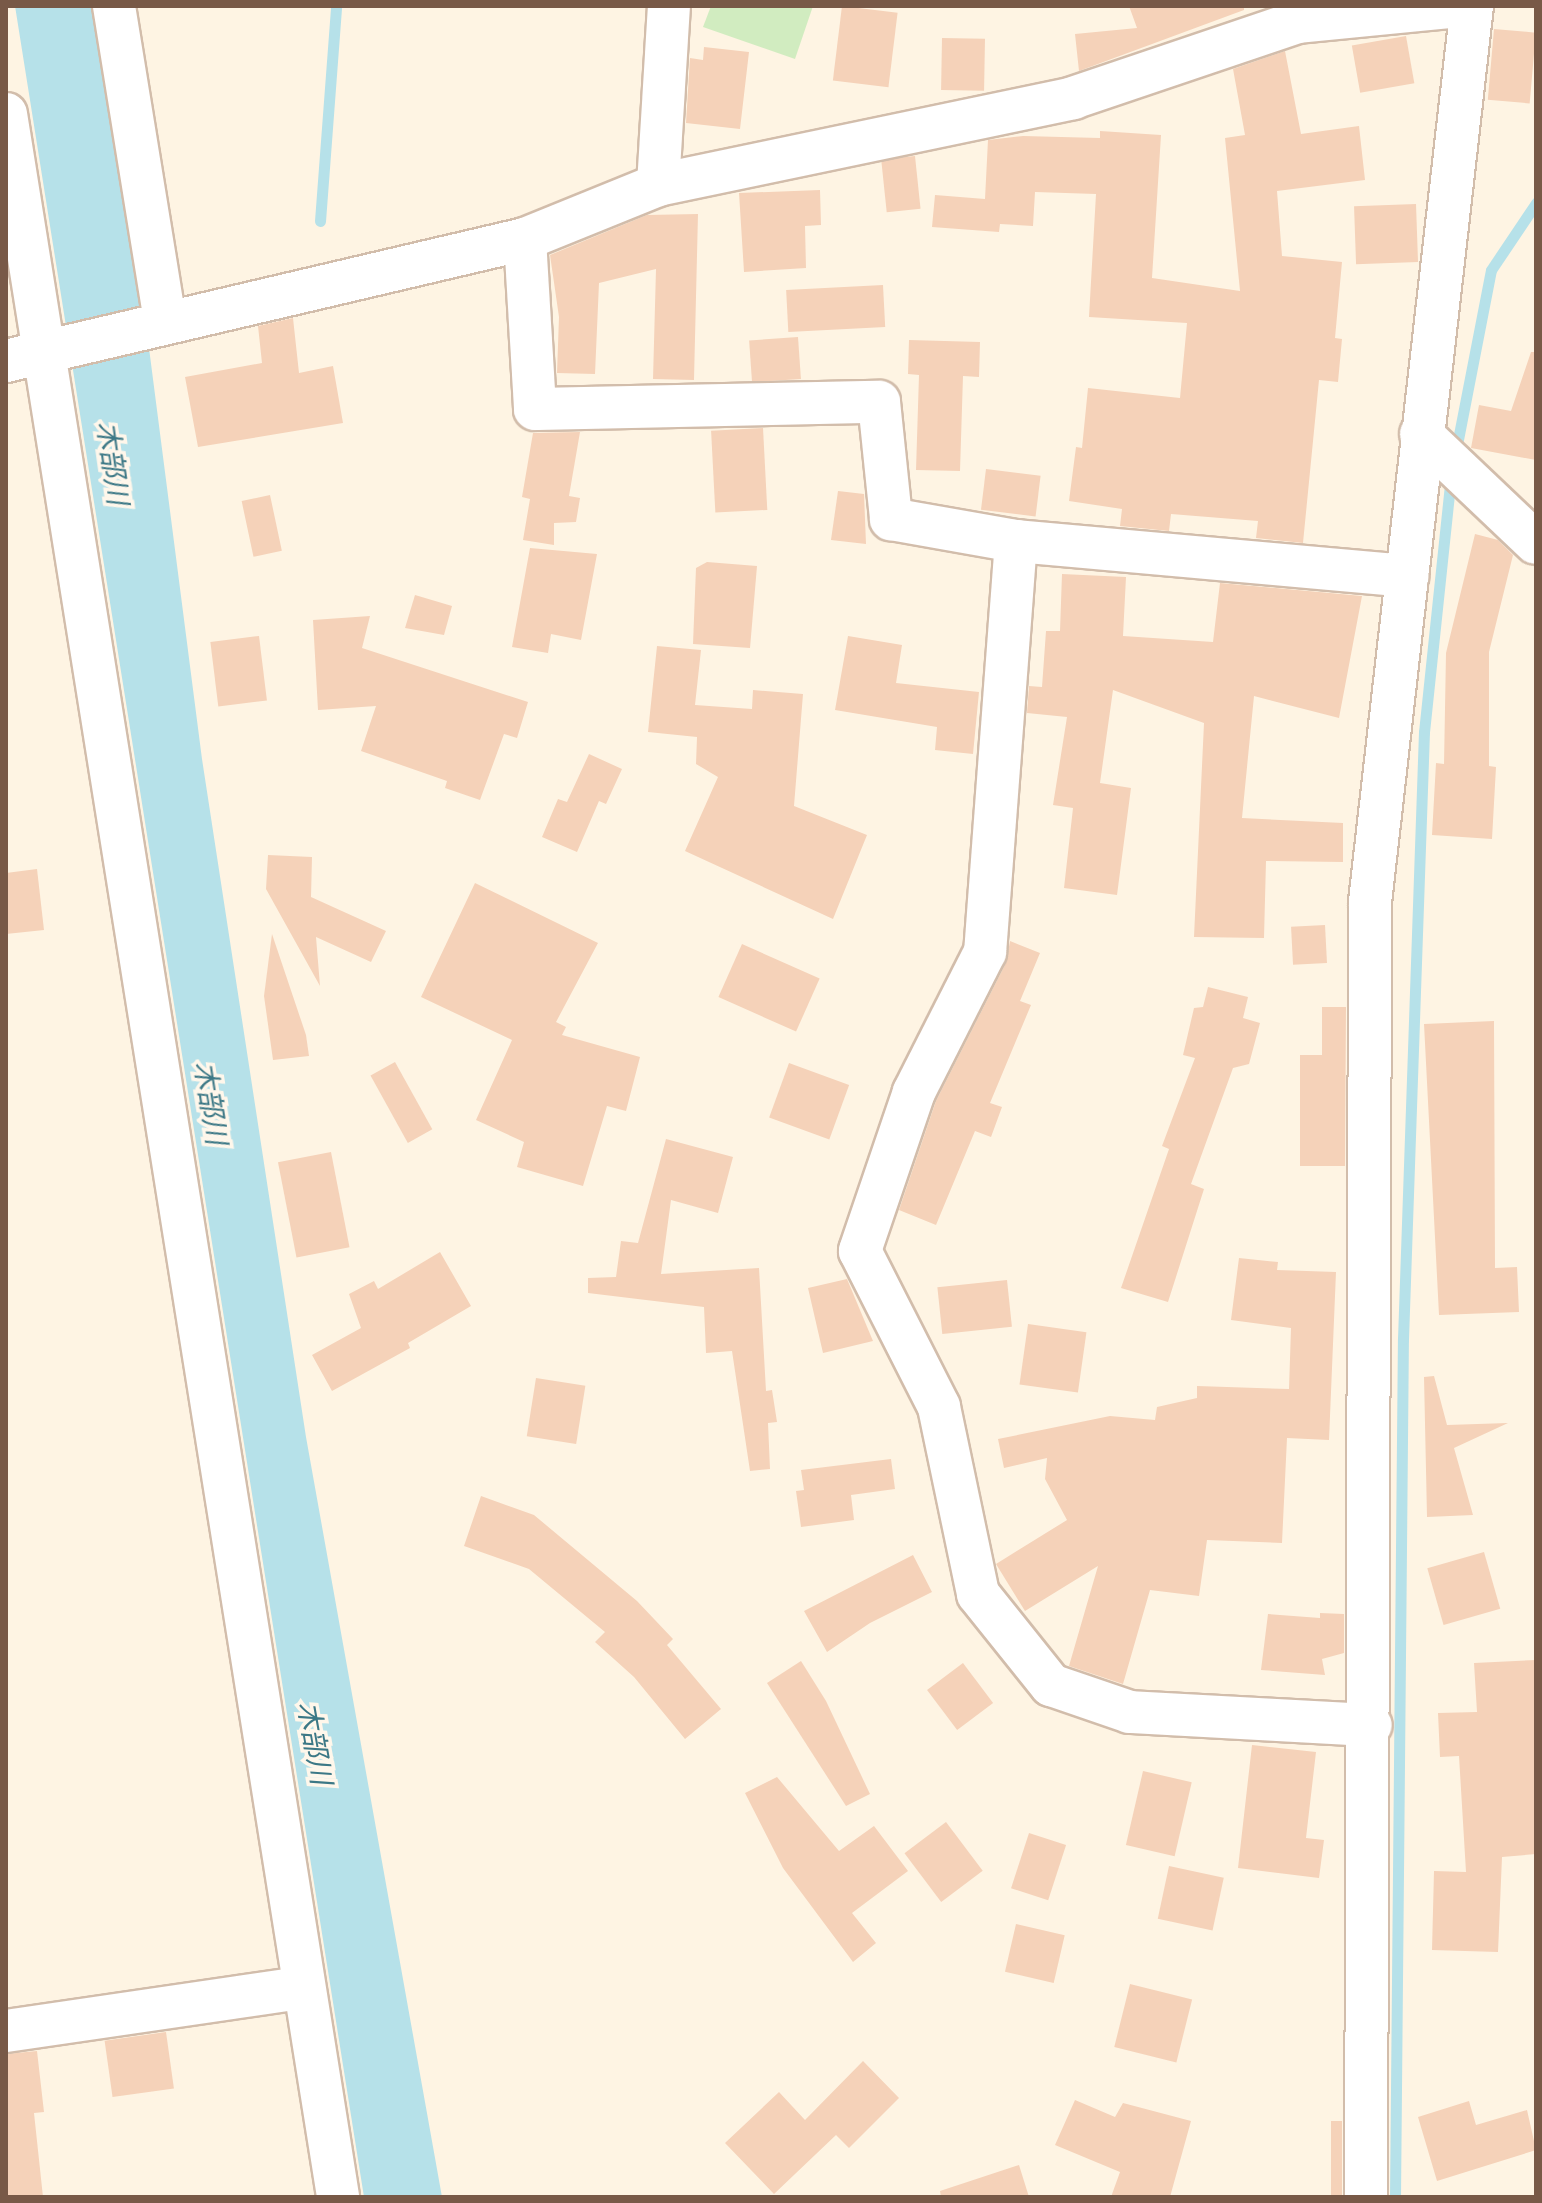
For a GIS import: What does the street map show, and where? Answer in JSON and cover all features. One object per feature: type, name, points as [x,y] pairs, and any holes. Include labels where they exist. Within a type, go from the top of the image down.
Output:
[{"type":"street","points":[[114,6],[165,322]]},
{"type":"street","points":[[658,185],[669,6]]},
{"type":"street","points":[[26,357],[525,239],[658,185],[1073,98],[1297,22],[1461,6]]},
{"type":"street","points":[[1366,2197],[1365,1916],[1371,1725],[1370,902],[1472,6]]},
{"type":"street","points":[[6,114],[26,357],[338,2197]]},
{"type":"street","points":[[525,239],[535,409],[879,402],[891,519],[1016,541],[1407,576]]},
{"type":"street","points":[[1421,434],[1536,543]]},
{"type":"street","points":[[1016,541],[985,952],[914,1092],[860,1251],[939,1407],[978,1594],[1051,1685],[1130,1712],[1371,1725]]},
{"type":"street","points":[[6,2031],[302,1988]]},
{"type":"green space","points":[[711,6],[813,6],[795,59],[703,27]]},
{"type":"water","name":"木部川","points":[[15,6],[92,6],[149,348],[202,759],[306,1437],[442,2197],[364,2197]]},
{"type":"building","points":[[842,6],[898,13],[888,87],[833,80]]},
{"type":"building","points":[[1129,6],[1244,6],[1244,10],[1079,71],[1075,34],[1137,28]]},
{"type":"building","points":[[1494,29],[1536,33],[1530,103],[1488,100]]},
{"type":"building","points":[[1406,36],[1414,83],[1360,93],[1352,46]]},
{"type":"building","points":[[942,38],[985,39],[984,91],[941,90]]},
{"type":"building","points":[[704,47],[749,52],[740,129],[686,123],[690,58],[703,60]]},
{"type":"building","points":[[1285,51],[1301,134],[1359,126],[1365,180],[1277,191],[1282,256],[1342,262],[1335,338],[1342,339],[1338,382],[1319,380],[1303,543],[1256,538],[1258,521],[1171,514],[1169,531],[1120,526],[1122,509],[1069,501],[1076,447],[1082,448],[1088,388],[1180,398],[1187,323],[1089,317],[1096,194],[1035,192],[1033,226],[1000,224],[999,232],[932,227],[935,195],[985,199],[988,140],[1023,136],[1100,138],[1100,131],[1161,135],[1152,278],[1240,291],[1225,138],[1245,135],[1233,69]]},
{"type":"building","points":[[915,156],[921,209],[887,212],[881,160]]},
{"type":"building","points":[[820,190],[821,225],[805,226],[806,268],[744,272],[739,193]]},
{"type":"building","points":[[1416,204],[1418,262],[1356,264],[1354,206]]},
{"type":"building","points":[[698,214],[694,380],[653,379],[656,269],[599,283],[595,374],[557,373],[559,317],[550,255],[647,215]]},
{"type":"building","points":[[883,285],[885,327],[788,332],[786,290]]},
{"type":"building","points":[[293,318],[299,373],[333,366],[343,423],[198,447],[185,377],[262,363],[258,326]]},
{"type":"building","points":[[798,337],[801,379],[752,382],[749,340]]},
{"type":"building","points":[[909,340],[980,342],[979,377],[963,376],[960,471],[916,470],[919,375],[908,374]]},
{"type":"building","points":[[1531,352],[1536,352],[1536,460],[1471,448],[1479,405],[1511,411]]},
{"type":"building","points":[[763,428],[767,510],[715,513],[711,431]]},
{"type":"building","points":[[580,432],[569,496],[580,498],[576,522],[554,523],[554,545],[523,540],[530,499],[522,497],[533,433]]},
{"type":"building","points":[[986,469],[1041,476],[1036,516],[981,510]]},
{"type":"building","points":[[838,491],[864,494],[866,544],[831,540]]},
{"type":"building","points":[[270,495],[282,551],[253,557],[242,501]]},
{"type":"building","points":[[1475,534],[1498,540],[1513,555],[1489,652],[1489,766],[1496,767],[1492,839],[1432,835],[1436,763],[1444,764],[1446,653]]},
{"type":"building","points":[[530,548],[597,554],[581,640],[551,634],[548,653],[512,647]]},
{"type":"building","points":[[707,562],[757,566],[750,648],[693,644],[696,568]]},
{"type":"building","points":[[1062,574],[1126,577],[1123,636],[1213,642],[1220,583],[1362,596],[1339,718],[1254,696],[1242,818],[1343,823],[1343,862],[1266,861],[1264,938],[1194,937],[1204,723],[1113,690],[1100,783],[1131,788],[1117,895],[1064,888],[1073,808],[1053,805],[1067,717],[1027,713],[1029,686],[1042,687],[1046,631],[1060,631]]},
{"type":"building","points":[[415,595],[452,606],[444,635],[405,628]]},
{"type":"building","points":[[370,616],[362,648],[528,702],[517,738],[504,734],[480,800],[445,788],[447,781],[361,751],[376,706],[318,710],[313,620]]},
{"type":"building","points":[[259,636],[267,701],[218,706],[210,642]]},
{"type":"building","points":[[848,636],[902,645],[896,683],[979,692],[973,754],[935,750],[937,727],[835,710]]},
{"type":"building","points":[[657,646],[701,650],[695,705],[752,709],[753,690],[803,694],[794,806],[867,835],[833,919],[685,851],[718,777],[696,764],[697,737],[648,732]]},
{"type":"building","points":[[589,754],[622,769],[606,804],[599,801],[577,852],[542,837],[558,799],[567,802]]},
{"type":"building","points":[[268,855],[312,857],[311,897],[386,931],[371,962],[316,937],[320,986],[266,889]]},
{"type":"building","points":[[37,869],[44,930],[6,934],[6,873]]},
{"type":"building","points":[[475,883],[598,943],[556,1022],[566,1027],[562,1035],[640,1057],[626,1111],[607,1106],[583,1186],[517,1167],[524,1142],[476,1120],[512,1040],[421,997]]},
{"type":"building","points":[[1325,925],[1327,963],[1293,965],[1291,927]]},
{"type":"building","points":[[272,934],[306,1035],[309,1056],[273,1060],[264,996]]},
{"type":"building","points":[[1010,941],[1040,953],[1020,1001],[1031,1005],[990,1103],[1002,1107],[991,1137],[975,1131],[936,1225],[899,1210],[936,1101],[1006,963]]},
{"type":"building","points":[[742,944],[820,979],[796,1032],[718,997]]},
{"type":"building","points":[[1208,987],[1248,997],[1243,1018],[1260,1023],[1249,1064],[1233,1068],[1191,1184],[1204,1189],[1168,1302],[1121,1288],[1169,1149],[1162,1146],[1195,1058],[1183,1055],[1194,1008],[1203,1007]]},
{"type":"building","points":[[1322,1007],[1346,1007],[1345,1166],[1300,1166],[1300,1055],[1322,1055]]},
{"type":"building","points":[[1494,1021],[1495,1268],[1517,1267],[1519,1312],[1439,1315],[1424,1024]]},
{"type":"building","points":[[395,1062],[432,1129],[408,1143],[371,1076]]},
{"type":"building","points":[[789,1063],[849,1085],[829,1139],[769,1118]]},
{"type":"building","points":[[666,1139],[733,1157],[718,1213],[671,1200],[661,1274],[759,1268],[766,1391],[772,1390],[777,1422],[768,1423],[770,1469],[750,1471],[732,1351],[706,1353],[704,1307],[588,1293],[588,1278],[616,1277],[621,1241],[638,1243]]},
{"type":"building","points":[[331,1152],[350,1247],[297,1258],[278,1162]]},
{"type":"building","points":[[440,1252],[471,1306],[408,1343],[410,1348],[332,1391],[312,1355],[361,1328],[349,1294],[374,1281],[378,1289]]},
{"type":"building","points":[[1239,1258],[1278,1262],[1277,1270],[1336,1272],[1329,1440],[1287,1438],[1282,1543],[1207,1540],[1199,1596],[1150,1590],[1123,1684],[1069,1666],[1098,1566],[1025,1611],[996,1564],[1067,1520],[1045,1479],[1047,1458],[1004,1468],[998,1439],[1110,1416],[1155,1420],[1157,1407],[1197,1398],[1197,1386],[1289,1389],[1291,1328],[1231,1320]]},
{"type":"building","points":[[847,1279],[873,1341],[823,1353],[808,1288]]},
{"type":"building","points":[[1007,1280],[1012,1327],[942,1334],[937,1287]]},
{"type":"building","points":[[1028,1324],[1086,1332],[1078,1393],[1020,1384]]},
{"type":"building","points":[[1434,1376],[1447,1425],[1508,1423],[1454,1448],[1473,1515],[1427,1517],[1424,1377]]},
{"type":"building","points":[[536,1378],[585,1386],[576,1444],[527,1436]]},
{"type":"building","points":[[891,1459],[895,1489],[851,1495],[854,1520],[801,1527],[796,1491],[804,1490],[801,1470]]},
{"type":"building","points":[[481,1496],[534,1515],[637,1601],[673,1639],[667,1645],[721,1709],[685,1739],[634,1677],[595,1642],[605,1632],[529,1569],[464,1546]]},
{"type":"building","points":[[1484,1552],[1500,1609],[1444,1625],[1427,1568]]},
{"type":"building","points":[[913,1555],[932,1592],[870,1623],[827,1652],[804,1611]]},
{"type":"building","points":[[1320,1613],[1344,1614],[1344,1653],[1322,1659],[1325,1675],[1261,1670],[1268,1614],[1320,1618]]},
{"type":"building","points":[[1536,1660],[1536,1854],[1502,1857],[1498,1952],[1432,1950],[1434,1871],[1466,1872],[1459,1756],[1440,1757],[1438,1713],[1477,1712],[1474,1663]]},
{"type":"building","points":[[801,1661],[826,1701],[870,1794],[846,1806],[767,1683]]},
{"type":"building","points":[[963,1663],[993,1703],[957,1730],[927,1690]]},
{"type":"building","points":[[1252,1745],[1316,1752],[1306,1838],[1324,1840],[1319,1878],[1238,1868]]},
{"type":"building","points":[[1143,1771],[1192,1782],[1175,1856],[1126,1845]]},
{"type":"building","points":[[777,1777],[839,1851],[874,1826],[908,1871],[852,1913],[876,1943],[853,1962],[783,1868],[745,1793]]},
{"type":"building","points":[[946,1822],[983,1871],[941,1902],[904,1853]]},
{"type":"building","points":[[1029,1833],[1066,1845],[1048,1900],[1011,1888]]},
{"type":"building","points":[[1169,1866],[1224,1878],[1213,1930],[1158,1919]]},
{"type":"building","points":[[1016,1924],[1065,1935],[1054,1983],[1005,1972]]},
{"type":"building","points":[[1130,1984],[1192,1999],[1176,2063],[1114,2047]]},
{"type":"building","points":[[166,2032],[174,2088],[113,2097],[105,2041]]},
{"type":"building","points":[[37,2051],[44,2112],[34,2113],[43,2197],[6,2197],[6,2054]]},
{"type":"building","points":[[863,2061],[899,2098],[849,2148],[836,2135],[774,2194],[725,2143],[779,2092],[805,2120]]},
{"type":"building","points":[[1075,2100],[1115,2117],[1123,2103],[1191,2121],[1170,2197],[1111,2197],[1120,2172],[1055,2145]]},
{"type":"building","points":[[1469,2101],[1476,2125],[1527,2110],[1536,2150],[1437,2181],[1418,2117]]},
{"type":"building","points":[[1331,2121],[1342,2121],[1342,2197],[1331,2197]]},
{"type":"building","points":[[1019,2165],[1029,2197],[941,2197],[940,2191]]},
{"type":"waterway","points":[[320,221],[336,6]]},
{"type":"waterway","points":[[1455,455],[1491,270],[1536,203]]},
{"type":"waterway","points":[[1395,2197],[1403,1339],[1424,732],[1451,475]]}]
